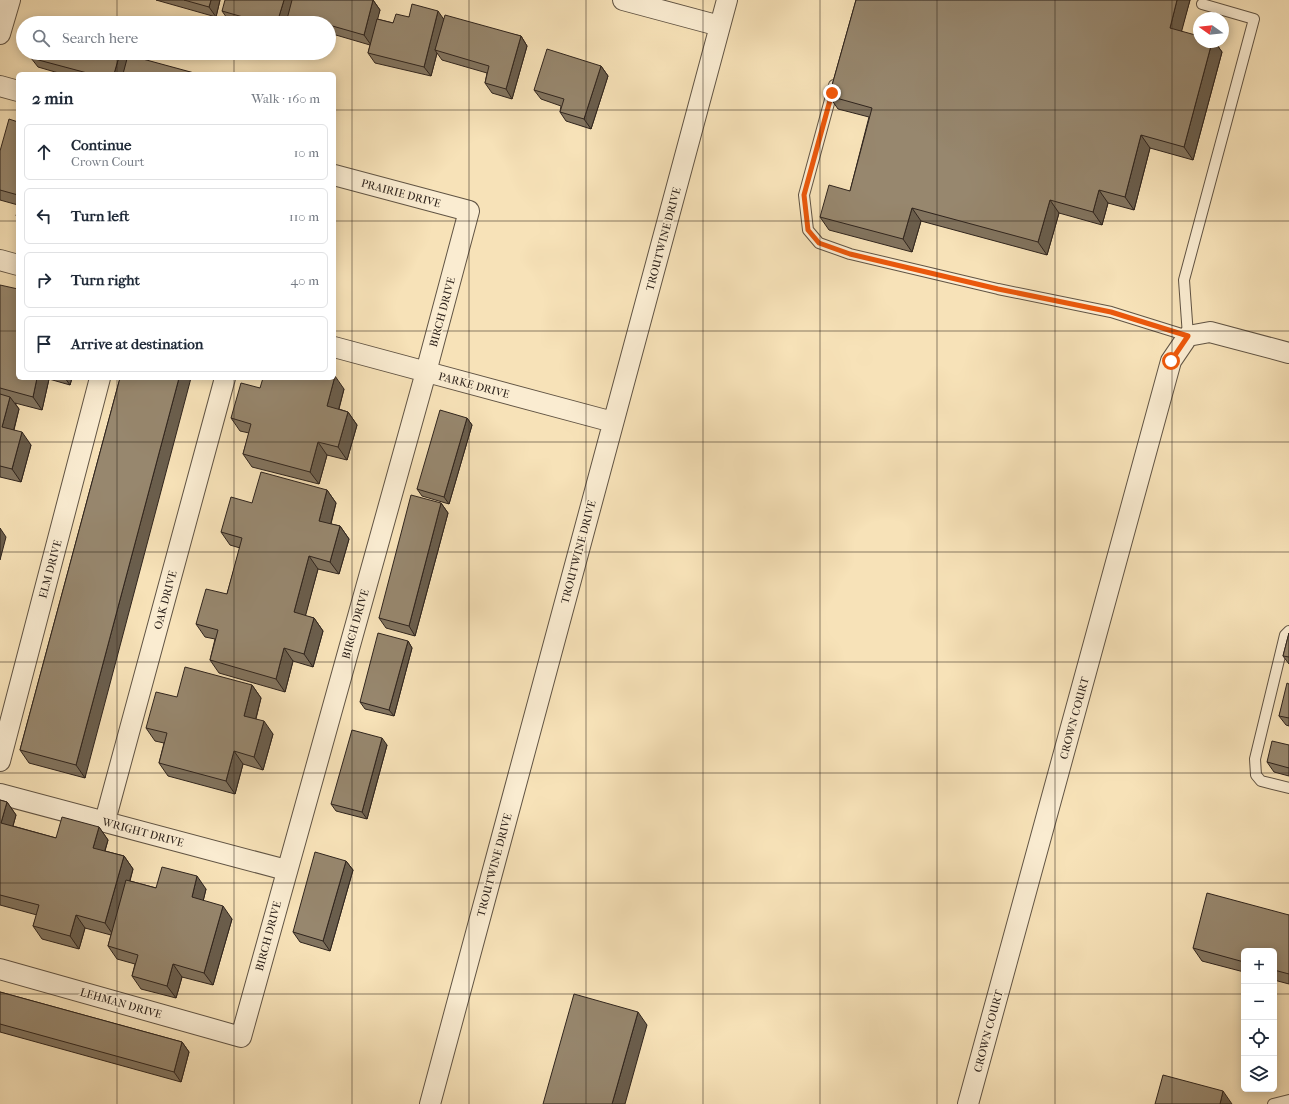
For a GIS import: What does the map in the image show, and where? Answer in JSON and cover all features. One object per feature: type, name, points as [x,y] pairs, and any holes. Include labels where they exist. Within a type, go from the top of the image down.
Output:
[{"type":"street","points":[[0,34],[10,0]]},
{"type":"street","points":[[623,0],[720,26]]},
{"type":"street","name":"TROUTWINE DRIVE","points":[[430,1104],[727,0]]},
{"type":"street","points":[[0,86],[16,90]]},
{"type":"street","name":"PRAIRIE DRIVE","points":[[336,176],[468,211]]},
{"type":"street","name":"BIRCH DRIVE","points":[[241,1037],[286,870],[426,372],[468,211]]},
{"type":"street","points":[[0,260],[16,264]]},
{"type":"street","points":[[1188,336],[1210,332],[1289,353]]},
{"type":"street","name":"CROWN COURT","points":[[968,1104],[1171,361],[1188,336]]},
{"type":"street","name":"PARKE DRIVE","points":[[336,349],[613,422]]},
{"type":"street","name":"ELM DRIVE","points":[[0,761],[99,380]]},
{"type":"street","name":"OAK DRIVE","points":[[105,822],[225,380]]},
{"type":"street","name":"WRIGHT DRIVE","points":[[0,794],[286,870]]},
{"type":"street","name":"LEHMAN DRIVE","points":[[0,969],[241,1037]]},
{"type":"lane","points":[[837,72],[804,195],[808,230],[819,243],[850,254],[998,289],[1111,312],[1188,336],[1184,280],[1254,19],[1202,4]]},
{"type":"lane","points":[[1289,631],[1285,635],[1255,759],[1256,775],[1261,781],[1289,788]]},
{"type":"lane","points":[[1273,1104],[1289,1100]]},
{"type":"building","points":[[184,0],[211,0],[209,7]]},
{"type":"building","points":[[225,0],[284,0],[279,16],[240,16],[222,11]]},
{"type":"building","points":[[292,0],[373,0],[364,35],[336,27],[336,16],[288,16]]},
{"type":"building","points":[[856,0],[1177,0],[1170,28],[1193,34],[1193,48],[1210,48],[1184,147],[1141,135],[1125,197],[1099,190],[1093,212],[1050,200],[1038,242],[912,208],[903,239],[820,217],[829,185],[850,191],[872,108],[829,96]]},
{"type":"building","points":[[412,4],[438,11],[424,67],[368,53],[377,19],[393,23],[396,14],[409,17]]},
{"type":"building","points":[[445,15],[521,36],[506,89],[485,83],[489,66],[435,50]]},
{"type":"building","points":[[547,49],[601,66],[584,119],[560,112],[564,99],[534,90]]},
{"type":"building","points":[[38,60],[118,60],[115,72],[84,72]]},
{"type":"building","points":[[127,60],[146,60],[191,72],[124,72]]},
{"type":"building","points":[[9,119],[16,121],[16,194],[0,190],[0,151]]},
{"type":"building","points":[[0,285],[16,289],[16,380],[37,380],[33,397],[0,388]]},
{"type":"building","points":[[119,380],[178,380],[76,765],[20,750]]},
{"type":"building","points":[[262,380],[334,380],[327,406],[348,412],[338,447],[318,442],[310,472],[243,454],[251,424],[231,418],[241,383],[260,388]]},
{"type":"building","points":[[0,394],[10,397],[2,427],[22,432],[12,469],[0,466]]},
{"type":"building","points":[[440,410],[467,418],[444,497],[417,489]]},
{"type":"building","points":[[261,472],[327,490],[319,521],[340,526],[330,562],[309,556],[294,612],[314,618],[304,654],[284,648],[276,679],[210,660],[218,630],[196,624],[206,589],[227,594],[242,538],[221,532],[231,497],[252,503]]},
{"type":"building","points":[[411,495],[441,503],[409,626],[379,618]]},
{"type":"building","points":[[378,633],[408,641],[389,710],[360,702]]},
{"type":"building","points":[[1289,633],[1289,657],[1283,656]]},
{"type":"building","points":[[185,667],[252,685],[244,716],[264,721],[254,757],[234,751],[226,781],[159,763],[167,733],[146,728],[156,692],[177,697]]},
{"type":"building","points":[[1287,683],[1289,684],[1289,718],[1279,716]]},
{"type":"building","points":[[352,730],[382,738],[362,812],[331,804]]},
{"type":"building","points":[[1272,741],[1289,745],[1289,768],[1267,762]]},
{"type":"building","points":[[0,800],[7,802],[1,823],[56,838],[62,817],[99,827],[93,848],[124,856],[105,923],[76,915],[70,936],[33,926],[39,905],[0,895]]},
{"type":"building","points":[[315,852],[346,861],[323,941],[293,932]]},
{"type":"building","points":[[162,867],[197,876],[192,897],[223,906],[204,973],[173,964],[167,986],[132,976],[138,955],[108,946],[126,880],[156,888]]},
{"type":"building","points":[[1207,893],[1289,915],[1289,974],[1277,971],[1277,948],[1241,948],[1241,961],[1193,948]]},
{"type":"building","points":[[0,992],[182,1042],[174,1072],[0,1024]]},
{"type":"building","points":[[574,994],[638,1012],[612,1104],[543,1104]]},
{"type":"building","points":[[1163,1075],[1223,1091],[1220,1104],[1155,1104]]},
{"type":"route","points":[[832,93],[804,195],[808,230],[819,243],[850,254],[998,289],[1111,312],[1188,336],[1171,361]]}]
